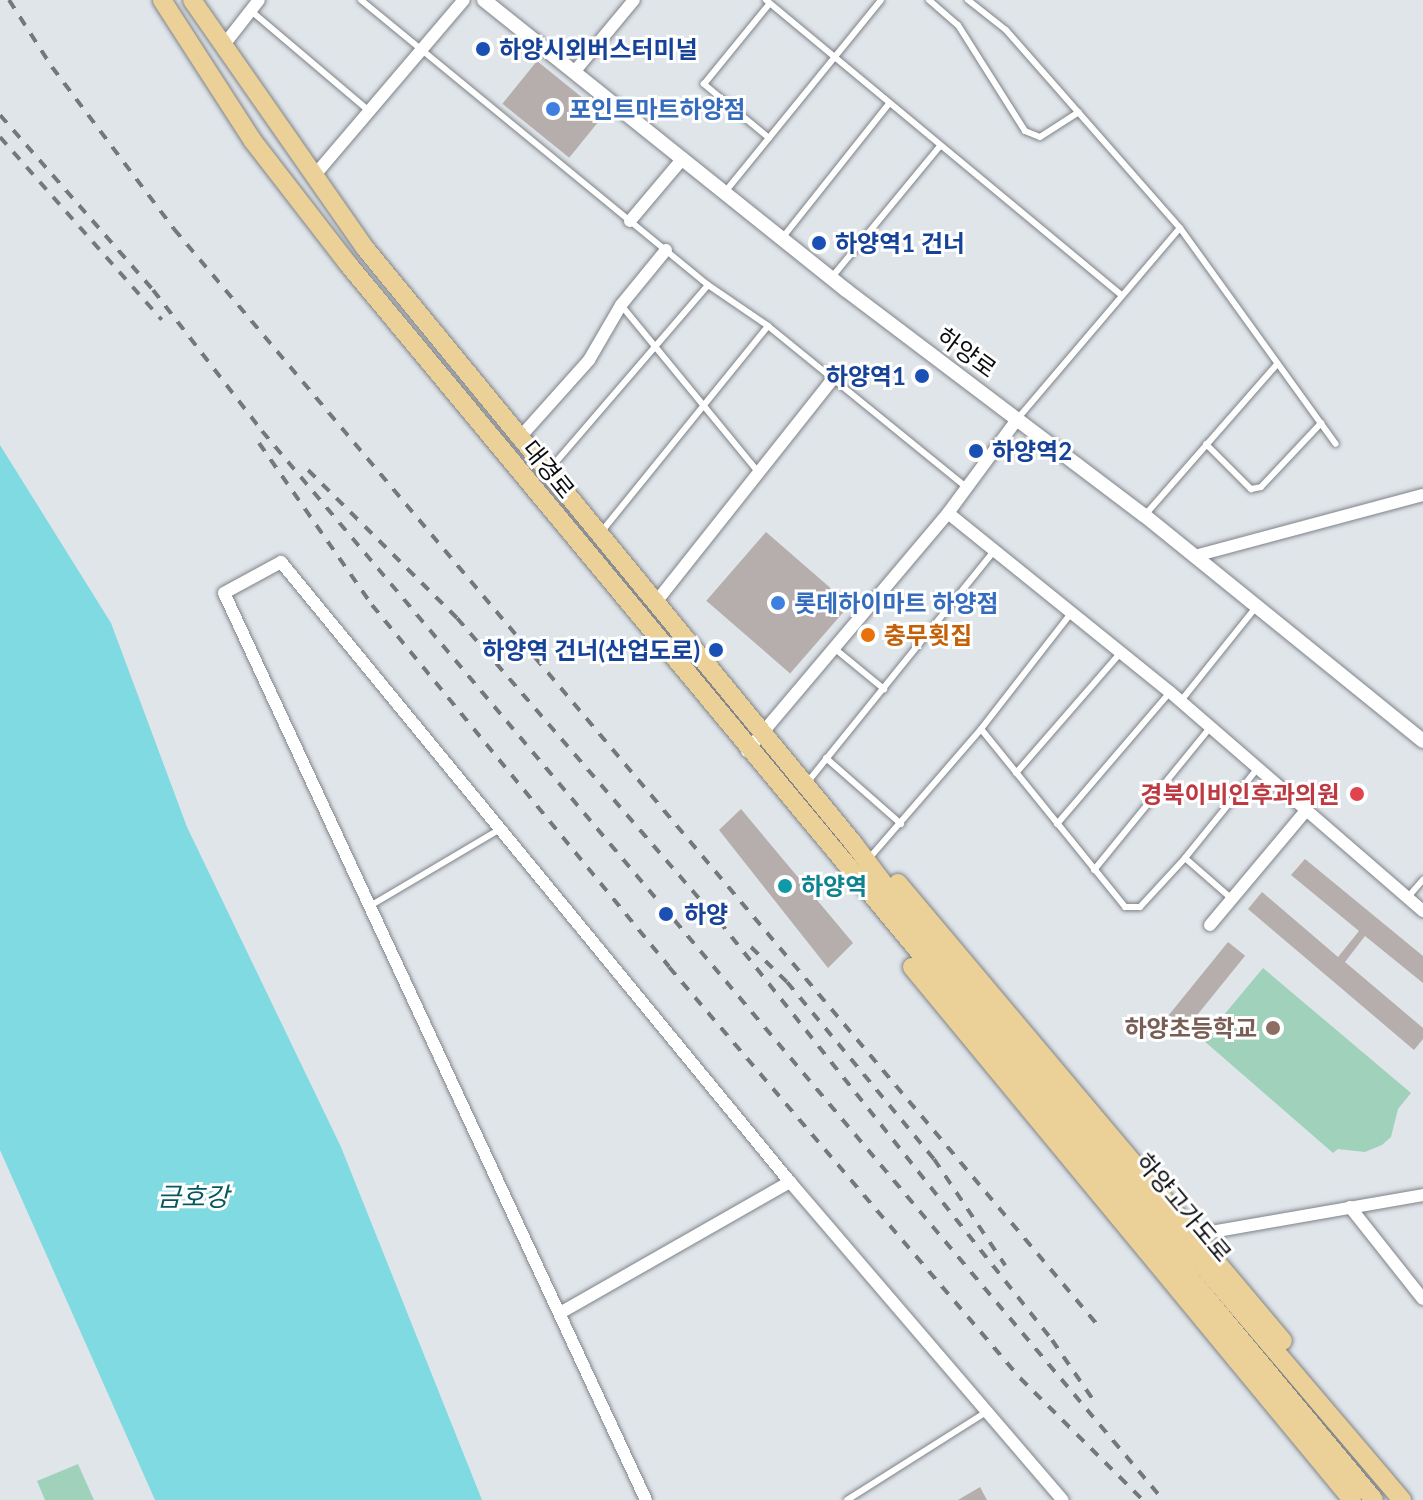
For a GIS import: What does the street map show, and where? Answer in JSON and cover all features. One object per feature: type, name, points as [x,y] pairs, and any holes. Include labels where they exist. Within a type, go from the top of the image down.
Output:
[{"type":"main road","name":"대경로","points":[[162,0],[253,141],[348,264],[876,906],[924,950]]},
{"type":"main road","name":"대경로","points":[[192,0],[365,248],[522,435],[763,738],[854,844],[924,950]]},
{"type":"main road","points":[[854,844],[872,855],[1416,1500]]},
{"type":"main road","points":[[876,906],[894,943],[951,1019],[1352,1500]]},
{"type":"main road","name":"하양고가도로","points":[[924,950],[1374,1500]]},
{"type":"main road","name":"하양고가도로","points":[[924,950],[1402,1500]]},
{"type":"street","points":[[314,176],[464,0]]},
{"type":"street","name":"하양로","points":[[484,0],[782,238],[1144,515],[1423,741]]},
{"type":"street","points":[[575,71],[634,0]]},
{"type":"street","points":[[223,46],[254,5]]},
{"type":"street","points":[[630,221],[683,158]]},
{"type":"street","points":[[522,435],[589,360],[621,305],[666,250]]},
{"type":"street","points":[[656,602],[761,475],[833,379]]},
{"type":"street","points":[[747,751],[763,738],[948,513],[1018,418]]},
{"type":"street","points":[[1195,556],[1423,495]]},
{"type":"street","points":[[948,513],[1170,692],[1304,813],[1423,911]]},
{"type":"street","points":[[646,1500],[224,593],[281,562],[790,1182],[1063,1500]]},
{"type":"street","points":[[1210,925],[1304,813]]},
{"type":"street","points":[[560,1313],[790,1182]]},
{"type":"street","points":[[1194,1235],[1423,1195]]},
{"type":"street","points":[[1350,1207],[1423,1299]]},
{"type":"lane","points":[[361,0],[708,285],[768,326],[967,488]]},
{"type":"lane","points":[[725,192],[881,0]]},
{"type":"lane","points":[[929,0],[958,25],[1025,131],[1040,137],[1079,112]]},
{"type":"lane","points":[[968,0],[1006,30],[1180,228],[1336,444]]},
{"type":"lane","points":[[769,138],[704,84],[768,2],[888,105],[1121,295]]},
{"type":"lane","points":[[254,5],[369,111]]},
{"type":"lane","points":[[782,238],[888,105]]},
{"type":"lane","points":[[832,277],[939,147]]},
{"type":"lane","points":[[1018,418],[1180,228]]},
{"type":"lane","points":[[549,471],[708,285]]},
{"type":"lane","points":[[621,305],[703,409],[761,475]]},
{"type":"lane","points":[[601,533],[768,326]]},
{"type":"lane","points":[[1144,515],[1277,364]]},
{"type":"lane","points":[[1206,444],[1251,489],[1261,487],[1321,423]]},
{"type":"lane","points":[[805,786],[995,550]]},
{"type":"lane","points":[[1180,702],[1257,606]]},
{"type":"lane","points":[[872,855],[981,729],[1072,612]]},
{"type":"lane","points":[[834,648],[884,689]]},
{"type":"lane","points":[[1016,773],[1121,652]]},
{"type":"lane","points":[[1057,824],[1170,692]]},
{"type":"lane","points":[[1094,870],[1210,728]]},
{"type":"lane","points":[[981,729],[1125,907],[1140,907],[1185,858],[1257,769]]},
{"type":"lane","points":[[826,758],[901,824]]},
{"type":"lane","points":[[370,906],[500,829]]},
{"type":"lane","points":[[1185,858],[1233,900]]},
{"type":"lane","points":[[1408,897],[1423,880]]},
{"type":"lane","points":[[847,1500],[986,1412]]},
{"type":"green space","points":[[1263,968],[1411,1093],[1398,1109],[1391,1137],[1382,1145],[1365,1152],[1338,1149],[1333,1153],[1203,1040]]},
{"type":"green space","points":[[78,1464],[94,1500],[45,1500],[37,1481]]},
{"type":"water","name":"금호강","points":[[0,445],[111,623],[187,827],[341,1147],[482,1500],[155,1500],[0,1150]]},
{"type":"building","name":"포인트마트하양점","points":[[537,61],[604,115],[569,158],[502,104]]},
{"type":"building","name":"롯데하이마트 하양점","points":[[766,532],[850,605],[790,674],[706,601]]},
{"type":"building","name":"하양역","points":[[741,809],[853,943],[828,968],[719,830]]},
{"type":"building","points":[[1305,859],[1423,956],[1423,983],[1365,936],[1345,962],[1423,1028],[1423,1039],[1414,1050],[1248,909],[1262,892],[1338,957],[1359,931],[1291,875]]},
{"type":"building","points":[[1228,942],[1245,956],[1186,1029],[1169,1015]]},
{"type":"building","points":[[980,1487],[987,1500],[958,1500]]},
{"type":"railway","points":[[9,0],[52,67],[174,229],[1100,1328]]},
{"type":"railway","points":[[0,115],[153,290],[262,431],[1163,1500]]},
{"type":"railway","points":[[0,137],[162,320]]},
{"type":"railway","points":[[259,443],[372,605],[669,967],[1020,1378],[1143,1500]]},
{"type":"railway","points":[[308,470],[457,618],[719,921],[1052,1340],[1094,1401]]},
{"type":"railway","points":[[751,947],[787,982],[934,1159],[1005,1265]]},
{"type":"place","name":"하양시외버스터미널","points":[[483,49]]},
{"type":"place","name":"포인트마트하양점","points":[[553,109]]},
{"type":"place","name":"하양역1 건너","points":[[819,243]]},
{"type":"place","name":"하양역1","points":[[922,376]]},
{"type":"place","name":"하양역2","points":[[976,451]]},
{"type":"place","name":"롯데하이마트 하양점","points":[[778,603]]},
{"type":"place","name":"충무횟집","points":[[868,635]]},
{"type":"place","name":"하양역 건너(산업도로)","points":[[716,650]]},
{"type":"place","name":"경북이비인후과의원","points":[[1357,794]]},
{"type":"place","name":"하양역","points":[[785,886]]},
{"type":"place","name":"하양","points":[[666,914]]},
{"type":"place","name":"하양초등학교","points":[[1273,1028]]}]
